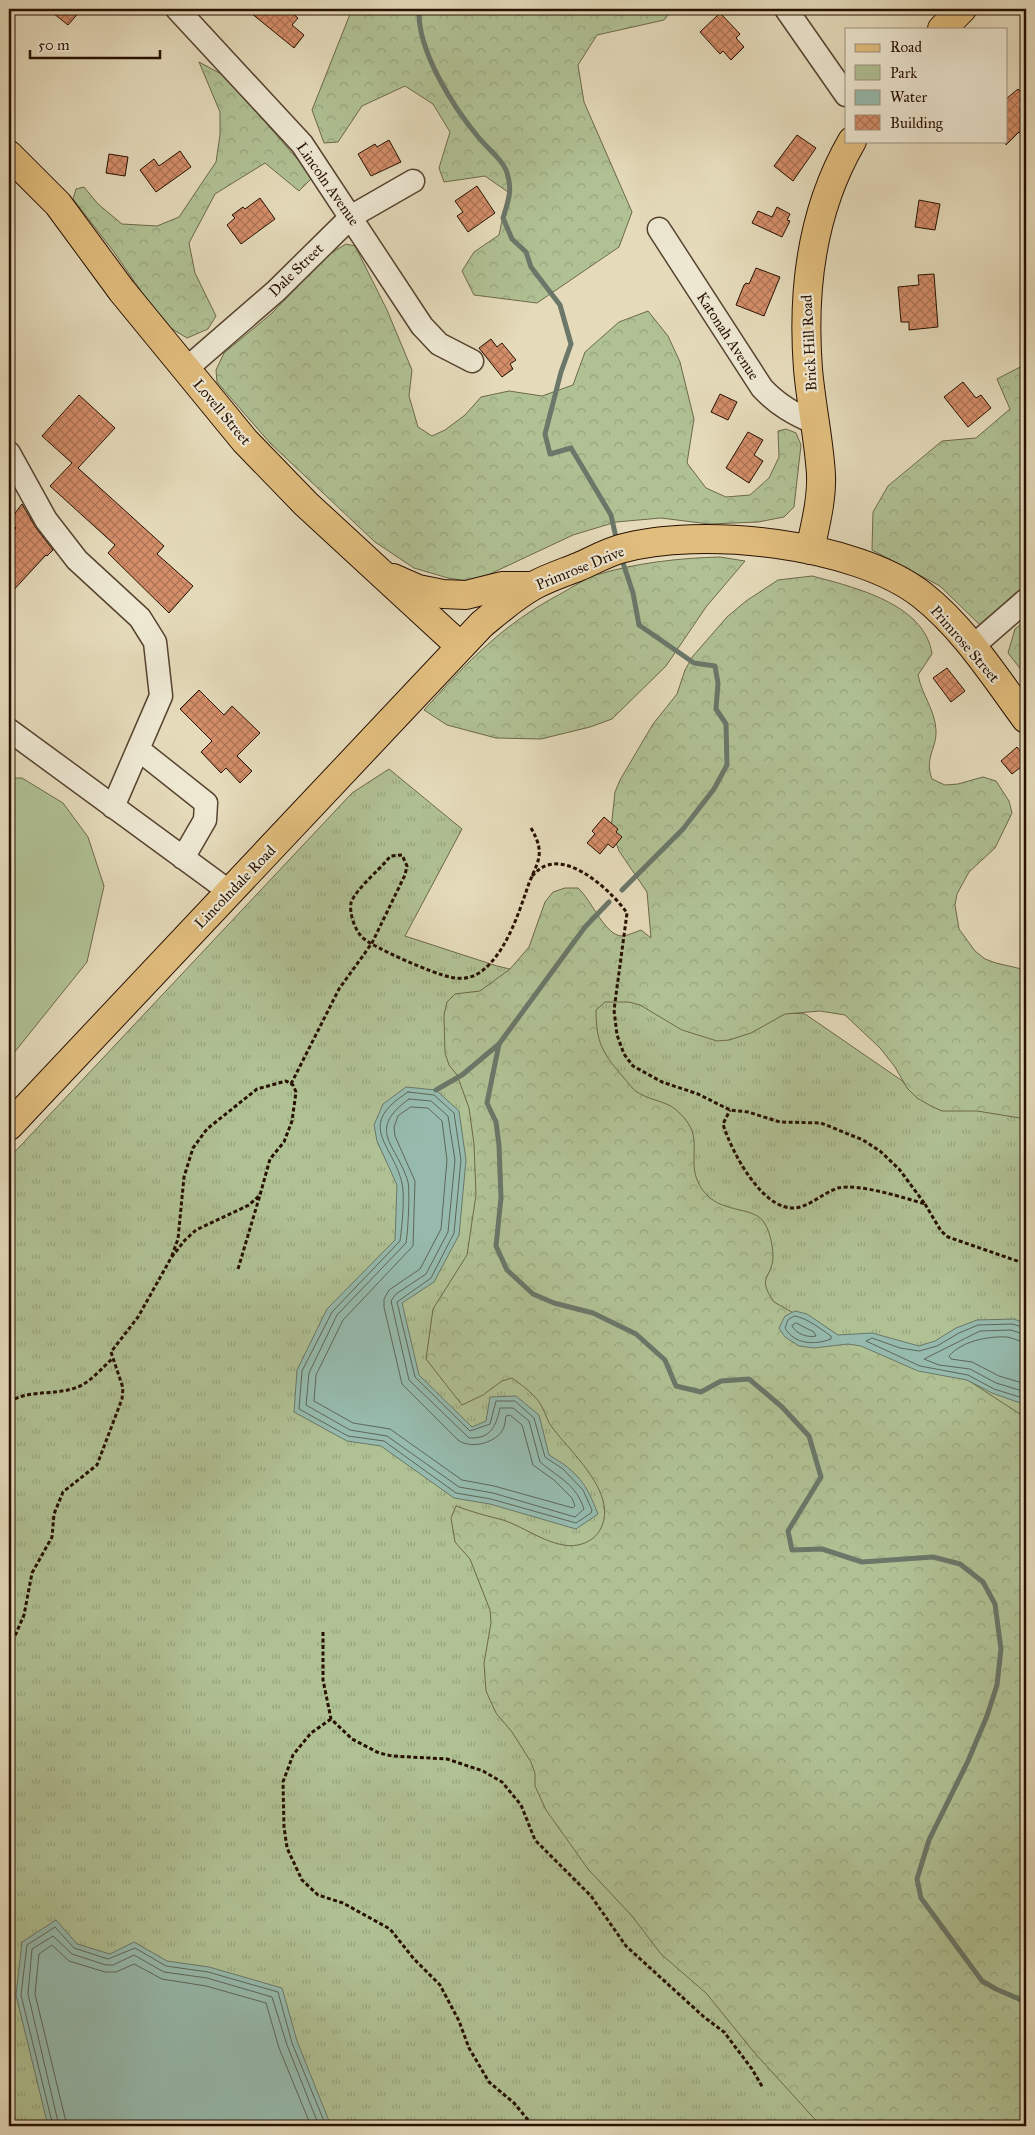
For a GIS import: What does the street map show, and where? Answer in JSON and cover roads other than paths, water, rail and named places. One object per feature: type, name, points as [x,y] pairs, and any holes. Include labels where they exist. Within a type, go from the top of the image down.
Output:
[{"type":"main road","points":[[943,28],[962,9]]},
{"type":"main road","name":"Brick Hill Road","points":[[810,550],[818,508],[820,475],[808,370],[806,291],[820,218],[832,182],[852,142]]},
{"type":"main road","name":"Lovell Street","points":[[9,155],[58,204],[122,291],[245,441],[306,504],[460,646]]},
{"type":"main road","name":"Primrose Drive","points":[[460,646],[482,624],[533,586],[619,549],[659,543],[740,539],[810,550]]},
{"type":"main road","name":"Primrose Street","points":[[810,550],[838,557],[895,578],[922,596],[972,647],[1026,719]]},
{"type":"main road","points":[[370,563],[396,580],[418,590],[443,594],[466,595],[502,586],[533,586]]},
{"type":"main road","name":"Lincolndale Road","points":[[9,1126],[460,646]]},
{"type":"street","name":"Lincoln Avenue","points":[[177,9],[302,144],[352,216],[422,326],[438,344],[472,361]]},
{"type":"street","points":[[786,9],[845,94]]},
{"type":"street","name":"Dale Street","points":[[186,369],[276,291],[352,216],[413,180]]},
{"type":"street","name":"Katonah Avenue","points":[[659,229],[762,388],[784,408],[815,423]]},
{"type":"street","points":[[9,453],[51,527],[78,560],[140,618],[155,642],[161,696],[113,806]]},
{"type":"street","points":[[972,647],[1026,600]]},
{"type":"street","points":[[9,730],[230,892]]},
{"type":"street","points":[[138,749],[206,803],[205,820],[183,858]]},
{"type":"water","points":[[406,1087],[436,1090],[459,1111],[466,1160],[459,1235],[434,1282],[402,1303],[419,1375],[472,1427],[486,1421],[490,1397],[516,1396],[539,1415],[549,1455],[567,1467],[580,1479],[598,1514],[576,1529],[490,1504],[454,1498],[381,1446],[347,1441],[294,1412],[297,1370],[327,1309],[395,1240],[397,1185],[377,1141],[374,1125],[383,1104]]},
{"type":"water","points":[[795,1311],[807,1314],[838,1335],[872,1333],[919,1346],[935,1341],[956,1328],[977,1320],[1014,1319],[1026,1324],[1026,1405],[992,1393],[967,1380],[918,1371],[861,1346],[848,1344],[814,1348],[799,1346],[785,1337],[779,1328],[785,1316]]},
{"type":"water","points":[[56,1920],[77,1944],[110,1954],[134,1942],[167,1961],[209,1967],[282,1988],[297,2041],[331,2126],[48,2126],[16,1995],[22,1942]]},
{"type":"waterway","points":[[419,9],[424,42],[438,77],[458,111],[506,170],[509,194],[503,218],[512,239],[526,252],[531,267],[560,305],[571,344],[561,372],[545,434],[550,454],[571,448],[611,515],[617,542]]},
{"type":"waterway","points":[[621,557],[633,593],[639,625],[694,663],[715,666],[718,683],[716,709],[726,724],[727,765],[714,789],[683,829],[622,890]]},
{"type":"waterway","points":[[436,1090],[462,1075],[499,1044],[585,927],[609,902]]},
{"type":"waterway","points":[[499,1044],[487,1103],[496,1122],[499,1145],[501,1198],[496,1246],[507,1270],[533,1294],[554,1303],[593,1313],[636,1334],[665,1360],[676,1386],[701,1392],[721,1381],[749,1379],[782,1407],[809,1436],[821,1477],[788,1531],[792,1550],[822,1549],[862,1562],[933,1557],[960,1564],[983,1582],[995,1604],[1001,1649],[997,1685],[987,1716],[968,1761],[929,1840],[917,1879],[921,1898],[982,1981],[1026,2002]]}]
